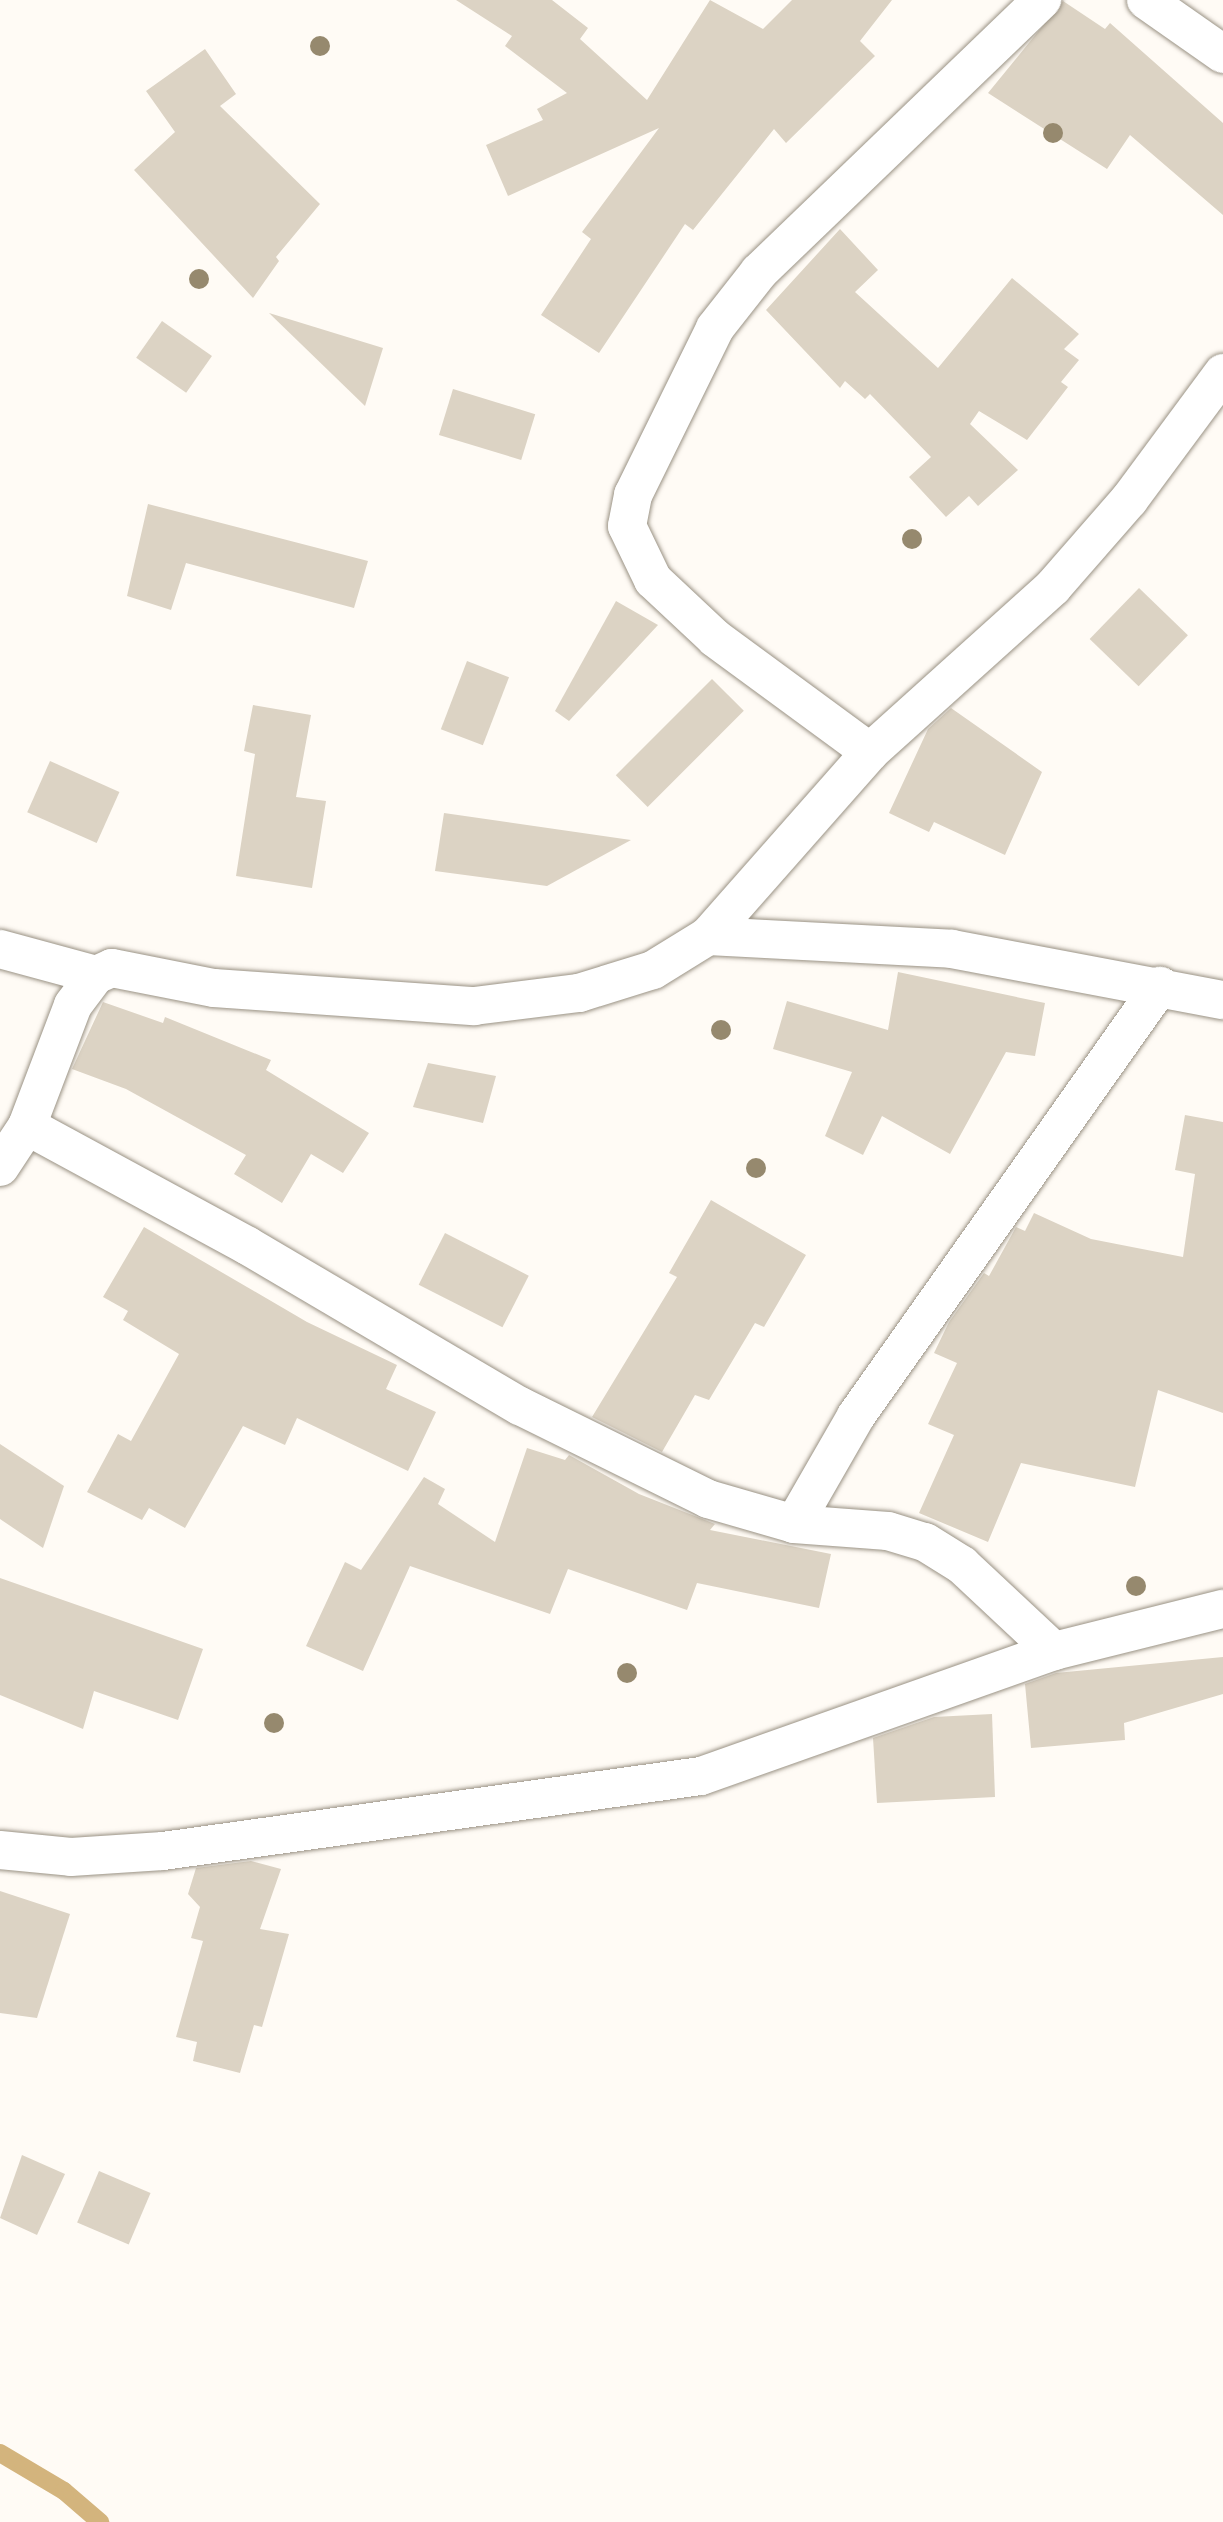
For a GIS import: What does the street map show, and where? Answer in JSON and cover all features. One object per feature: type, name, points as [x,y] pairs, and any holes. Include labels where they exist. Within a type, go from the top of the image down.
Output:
[{"type":"street","points":[[870,751],[715,638],[653,580],[627,526],[633,495],[715,328],[760,272],[1042,0]]},
{"type":"street","points":[[1146,0],[1223,54]]},
{"type":"street","points":[[0,1167],[26,1126],[73,1005],[96,975],[112,968],[214,988],[474,1006],[579,993],[653,970],[708,936],[870,751],[1053,587],[1129,500],[1223,373]]},
{"type":"street","points":[[708,936],[952,949],[1160,986],[1223,1000]]},
{"type":"street","points":[[0,949],[96,975]]},
{"type":"street","points":[[794,1524],[856,1416],[1160,986]]},
{"type":"street","points":[[26,1126],[248,1246],[520,1406],[708,1499],[794,1524],[888,1531],[925,1542],[962,1565],[1054,1651]]},
{"type":"street","points":[[0,1850],[71,1857],[163,1852],[701,1776],[1054,1651],[1223,1609]]},
{"type":"building","points":[[456,0],[552,0],[588,28],[580,39],[647,100],[710,0],[763,29],[792,0],[892,0],[860,41],[875,56],[786,143],[774,129],[693,230],[685,224],[599,353],[541,315],[591,239],[582,232],[659,128],[508,196],[486,145],[543,120],[537,109],[567,93],[505,46],[512,36]]},
{"type":"building","points":[[1063,1],[1105,29],[1110,23],[1223,123],[1223,215],[1130,135],[1107,169],[988,93]]},
{"type":"building","points":[[205,49],[236,94],[220,106],[320,204],[276,257],[279,261],[253,298],[134,170],[175,132],[146,91]]},
{"type":"building","points":[[840,229],[878,270],[855,292],[938,368],[1012,278],[1079,334],[1064,349],[1079,360],[1061,382],[1068,387],[1027,440],[979,411],[970,424],[1018,470],[978,506],[969,496],[946,517],[909,477],[931,457],[870,394],[865,399],[845,381],[840,388],[766,310]]},
{"type":"building","points":[[269,313],[383,348],[365,406]]},
{"type":"building","points":[[162,321],[212,356],[186,393],[136,358]]},
{"type":"building","points":[[453,389],[535,414],[521,460],[439,435]]},
{"type":"building","points":[[148,504],[368,561],[354,608],[186,563],[171,610],[127,596]]},
{"type":"building","points":[[1139,588],[1188,635],[1139,686],[1090,639]]},
{"type":"building","points":[[616,601],[658,625],[569,721],[555,711]]},
{"type":"building","points":[[467,661],[509,677],[483,745],[441,729]]},
{"type":"building","points":[[712,679],[744,711],[648,807],[616,775]]},
{"type":"building","points":[[253,705],[311,715],[296,797],[326,801],[312,888],[236,876],[255,754],[244,751]]},
{"type":"building","points":[[951,708],[1042,772],[1005,855],[934,822],[929,832],[889,813],[928,729]]},
{"type":"building","points":[[50,761],[119,792],[97,843],[27,812]]},
{"type":"building","points":[[444,813],[631,840],[547,886],[435,871]]},
{"type":"building","points":[[898,972],[1045,1003],[1035,1056],[1006,1052],[950,1154],[882,1116],[863,1155],[825,1136],[852,1072],[773,1049],[787,1001],[888,1030]]},
{"type":"building","points":[[103,1002],[163,1023],[165,1017],[271,1060],[266,1070],[369,1133],[343,1173],[311,1154],[282,1203],[234,1174],[246,1155],[126,1089],[72,1069]]},
{"type":"building","points":[[428,1063],[496,1076],[483,1123],[413,1107]]},
{"type":"building","points":[[1185,1115],[1223,1122],[1223,1413],[1158,1390],[1135,1487],[1021,1463],[988,1542],[919,1513],[954,1435],[928,1424],[957,1363],[934,1353],[949,1322],[984,1273],[989,1276],[1016,1227],[1025,1231],[1034,1213],[1091,1239],[1183,1257],[1195,1174],[1175,1170]]},
{"type":"building","points":[[711,1200],[806,1255],[764,1327],[755,1323],[709,1400],[695,1395],[662,1452],[592,1417],[677,1277],[669,1273]]},
{"type":"building","points":[[144,1227],[307,1322],[397,1365],[386,1389],[436,1412],[408,1471],[297,1418],[285,1445],[243,1426],[185,1528],[149,1508],[142,1520],[87,1492],[118,1434],[131,1441],[179,1354],[123,1320],[128,1311],[103,1297]]},
{"type":"building","points":[[445,1233],[529,1276],[502,1327],[419,1285]]},
{"type":"building","points":[[0,1444],[64,1486],[43,1548],[0,1519]]},
{"type":"building","points":[[527,1448],[565,1460],[569,1455],[639,1494],[715,1524],[710,1530],[831,1554],[819,1608],[697,1583],[687,1610],[568,1569],[550,1614],[410,1566],[363,1671],[306,1646],[345,1562],[361,1570],[424,1477],[445,1489],[438,1504],[495,1542]]},
{"type":"building","points":[[0,1578],[203,1649],[178,1720],[94,1691],[83,1729],[0,1695]]},
{"type":"building","points":[[1223,1657],[1223,1694],[1124,1723],[1125,1740],[1031,1748],[1025,1684],[1056,1673]]},
{"type":"building","points":[[992,1714],[995,1797],[877,1803],[873,1738],[934,1717]]},
{"type":"building","points":[[251,1861],[281,1869],[260,1929],[289,1934],[262,2027],[254,2025],[240,2073],[193,2061],[197,2042],[176,2037],[203,1941],[191,1938],[200,1907],[188,1894],[196,1868]]},
{"type":"building","points":[[0,1891],[70,1914],[37,2018],[0,2013]]},
{"type":"building","points":[[22,2155],[65,2174],[37,2235],[0,2218]]},
{"type":"building","points":[[99,2171],[151,2193],[129,2244],[77,2223]]},
{"type":"waterway","points":[[0,2453],[64,2491],[100,2522]]}]
